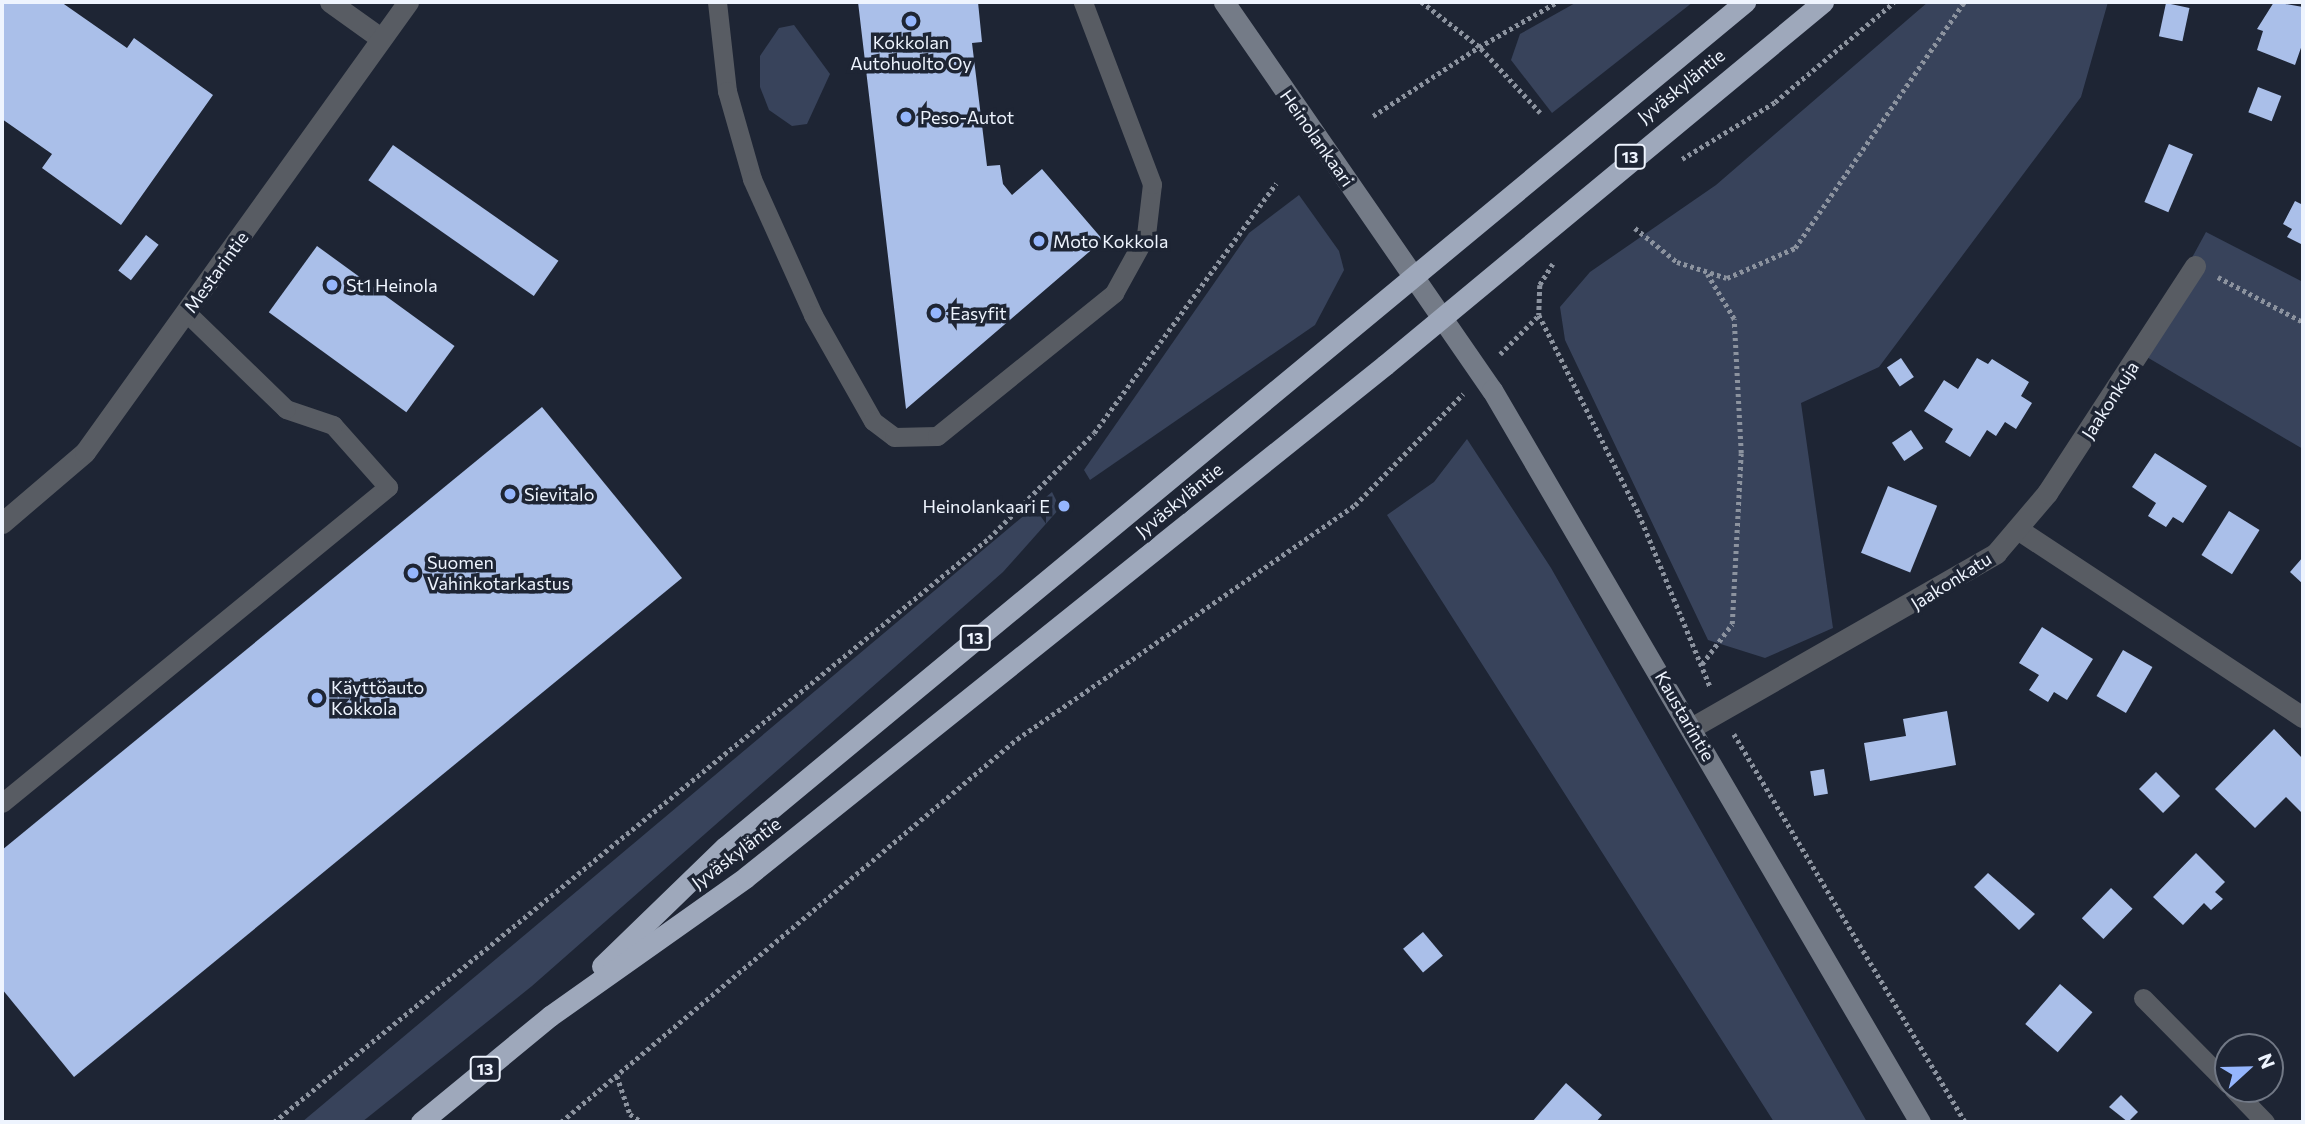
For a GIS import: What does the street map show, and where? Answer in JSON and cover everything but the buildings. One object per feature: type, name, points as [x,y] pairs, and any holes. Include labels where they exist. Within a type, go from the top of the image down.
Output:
[{"type":"highway","name":"Jyväskyläntie","points":[[550,1016],[725,847],[1412,274],[1745,2]]},
{"type":"highway","name":"Jyväskyläntie","points":[[421,1122],[550,1016],[746,877],[1441,316],[1823,2]]},
{"type":"street","points":[[330,2],[379,37]]},
{"type":"street","name":"Mestarintie","points":[[2,523],[85,452],[187,313],[379,37],[408,2]]},
{"type":"street","name":"Heinolankaari","points":[[1224,2],[1441,316]]},
{"type":"street","name":"Jaakonkuja","points":[[2019,530],[2195,266]]},
{"type":"street","name":"Kaustarintie","points":[[1441,316],[1480,373],[1691,727],[1920,1122]]},
{"type":"street","points":[[2019,530],[2303,717]]},
{"type":"street","name":"Jaakonkatu","points":[[1691,727],[1903,611],[1996,553],[2019,530]]},
{"type":"lane","points":[[718,2],[727,91],[752,179],[813,315],[873,421],[894,437],[937,436],[1114,293],[1146,235],[1152,184],[1083,2]]},
{"type":"lane","points":[[2,803],[388,487],[333,425],[286,409],[187,313]]},
{"type":"lane","points":[[2144,998],[2214,1070]]},
{"type":"lane","points":[[2247,1103],[2265,1122]]},
{"type":"path","points":[[1421,2],[1479,47],[1540,113]]},
{"type":"path","points":[[1373,116],[1479,47],[1557,2]]},
{"type":"path","points":[[1675,163],[1775,102],[1894,2]]},
{"type":"path","points":[[1635,228],[1677,262],[1707,273],[1747,274],[1795,248],[1964,2]]},
{"type":"path","points":[[274,1122],[989,538],[1094,433],[1276,183]]},
{"type":"path","points":[[561,1122],[1017,738],[1355,505],[1539,315],[1540,285],[1562,255]]},
{"type":"path","points":[[2195,266],[2303,321]]},
{"type":"path","points":[[1702,664],[1732,624],[1741,453],[1734,319],[1707,273]]},
{"type":"path","points":[[617,1076],[630,1114],[642,1122]]},
{"type":"shaded area","points":[[1577,2],[1693,2],[1552,113],[1511,60],[1520,34]]},
{"type":"shaded area","points":[[1928,2],[2108,2],[2081,97],[1879,367],[1801,403],[1833,628],[1765,658],[1708,640],[1565,340],[1560,307],[1590,272],[1716,185]]},
{"type":"shaded area","points":[[794,25],[830,74],[807,124],[792,126],[769,110],[760,87],[760,56],[779,28]]},
{"type":"shaded area","points":[[1299,195],[1339,251],[1344,270],[1315,325],[1090,480],[1084,470],[1249,233]]},
{"type":"shaded area","points":[[2206,232],[2303,282],[2303,449],[2140,353]]},
{"type":"shaded area","points":[[1467,439],[1551,568],[1867,1122],[1774,1122],[1387,515],[1434,482]]},
{"type":"shaded area","points":[[1052,492],[1060,508],[1003,572],[532,986],[362,1122],[302,1122]]},
{"type":"place","name":"Kokkolan Autohuolto Oy","points":[[911,21]]},
{"type":"place","name":"Peso-Autot","points":[[906,117]]},
{"type":"place","name":"Moto Kokkola","points":[[1039,241]]},
{"type":"place","name":"St1 Heinola","points":[[332,285]]},
{"type":"place","name":"Easyfit","points":[[936,313]]},
{"type":"place","name":"Sievitalo","points":[[510,494]]},
{"type":"place","name":"Heinolankaari E","points":[[1064,506]]},
{"type":"place","name":"Suomen Vahinkotarkastus","points":[[413,573]]},
{"type":"place","name":"Käyttöauto Kokkola","points":[[317,698]]}]
